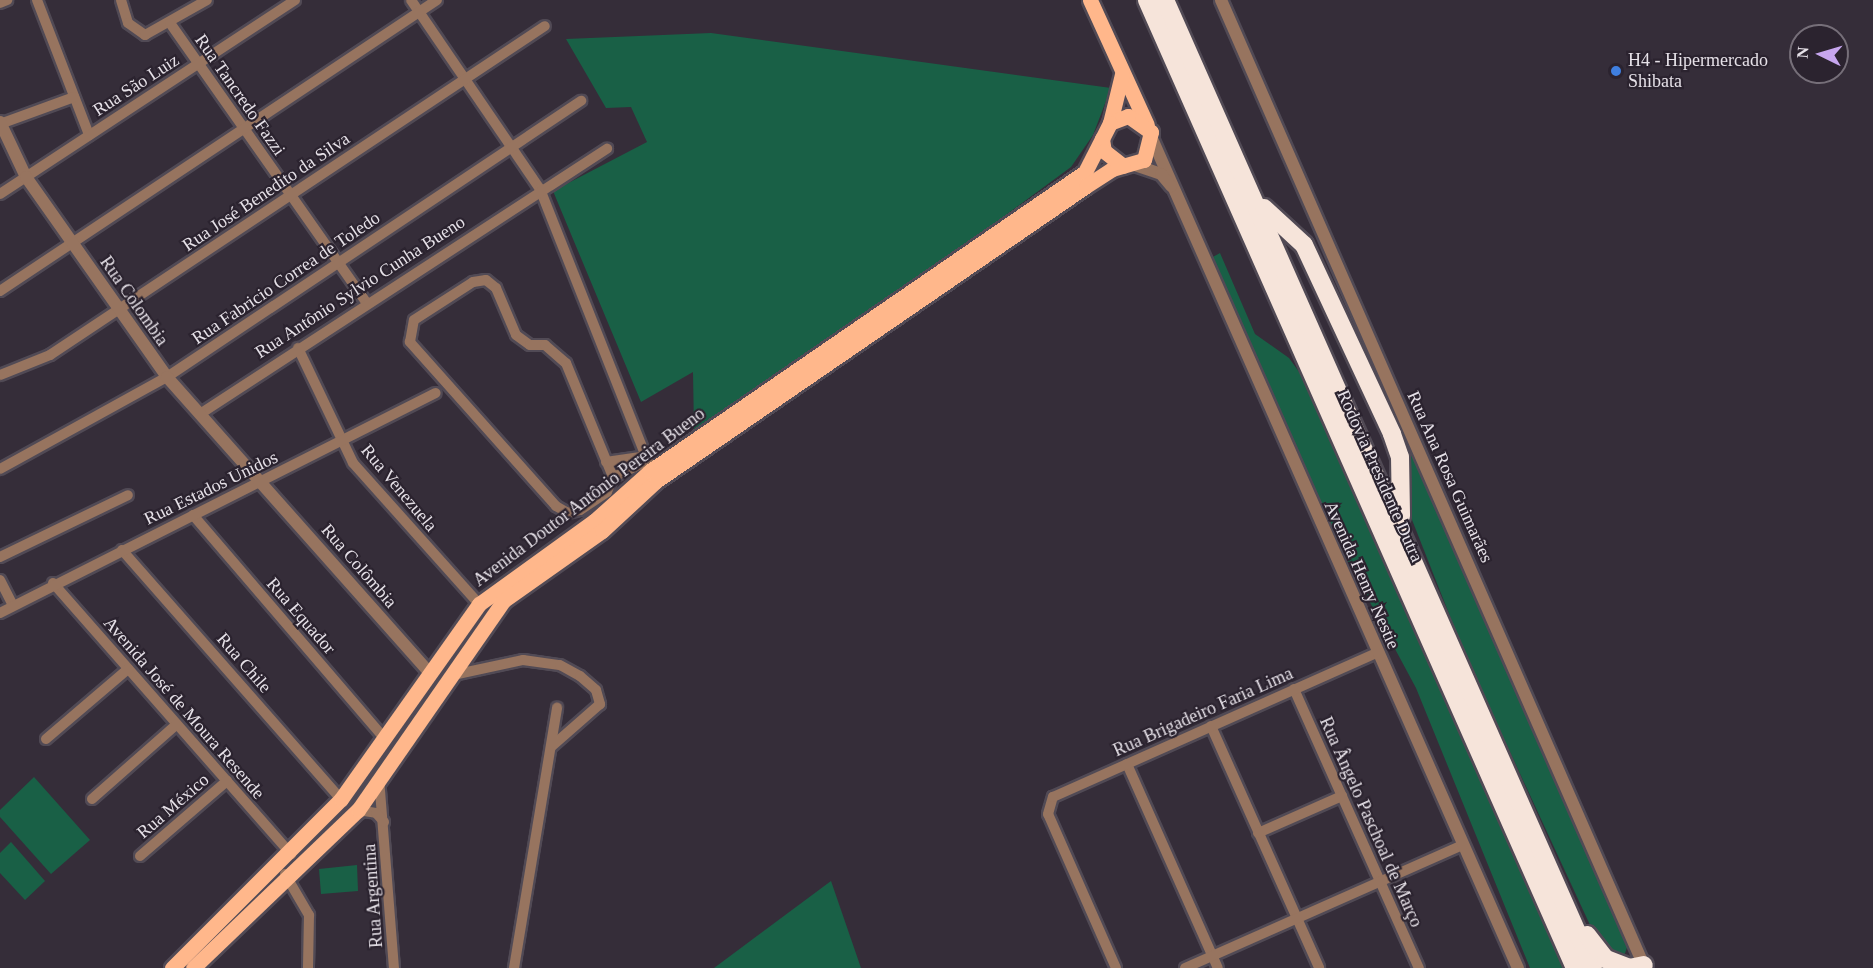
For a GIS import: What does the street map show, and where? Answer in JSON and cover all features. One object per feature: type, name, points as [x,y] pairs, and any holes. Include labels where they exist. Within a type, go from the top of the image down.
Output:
[{"type":"highway","name":"Rodovia Presidente Dutra","points":[[1147,0],[1575,968]]},
{"type":"highway","name":"Rodovia Presidente Dutra","points":[[1165,0],[1593,968]]},
{"type":"highway","points":[[1245,182],[1273,221],[1304,245],[1392,434],[1400,458],[1398,508],[1421,580]]},
{"type":"highway","points":[[1559,890],[1599,953],[1629,968],[1645,966]]},
{"type":"main road","points":[[1090,0],[1147,124],[1153,141],[1144,160],[1129,166],[1108,156],[1102,139],[1110,123],[1122,71]]},
{"type":"main road","points":[[1110,123],[1128,116],[1147,124]]},
{"type":"main road","name":"Avenida Doutor Antônio Pereira Bueno","points":[[172,968],[291,854],[341,799],[479,604],[594,521],[650,467],[1078,178],[1102,139]]},
{"type":"main road","name":"Avenida Doutor Antônio Pereira Bueno","points":[[193,968],[358,810],[503,601],[602,531],[650,467],[1086,186],[1129,166]]},
{"type":"main road","points":[[478,635],[484,619],[479,604]]},
{"type":"main road","points":[[429,674],[447,682]]},
{"type":"main road","points":[[429,674],[447,682]]},
{"type":"street","points":[[0,3],[7,0]]},
{"type":"street","points":[[37,0],[89,135]]},
{"type":"street","points":[[121,0],[138,33],[153,34],[207,0]]},
{"type":"street","name":"Rua São Luiz","points":[[0,194],[295,0]]},
{"type":"street","points":[[411,0],[540,189],[650,467]]},
{"type":"street","points":[[0,291],[437,0]]},
{"type":"street","name":"Rua Ana Rosa Guimarães","points":[[1221,0],[1645,966]]},
{"type":"street","name":"Rua Tancredo Fazzi","points":[[170,23],[367,303]]},
{"type":"street","name":"Rua José Benedito da Silva","points":[[1,372],[50,355],[545,26]]},
{"type":"street","points":[[0,123],[74,97]]},
{"type":"street","name":"Rua Fabricio Correa de Toledo","points":[[0,469],[167,377],[581,101]]},
{"type":"street","name":"Rua Colombia","points":[[0,123],[26,177],[167,377],[261,482]]},
{"type":"street","name":"Avenida Henry Nestie","points":[[1153,141],[1376,653],[1518,968]]},
{"type":"street","name":"Rua Antônio Sylvio Cunha Bueno","points":[[200,414],[540,189],[607,149]]},
{"type":"street","points":[[1129,166],[1161,174],[1177,194]]},
{"type":"street","points":[[486,280],[496,288],[516,335],[530,345],[545,345],[566,363],[606,462],[613,477],[607,492],[580,510],[568,513],[556,506],[410,342],[414,320],[473,282],[486,280]]},
{"type":"street","name":"Rua Venezuela","points":[[298,348],[352,463],[479,604]]},
{"type":"street","name":"Rua Estados Unidos","points":[[0,613],[12,604],[342,443],[436,393]]},
{"type":"street","points":[[606,462],[650,467]]},
{"type":"street","points":[[613,477],[650,467]]},
{"type":"street","name":"Rua Colômbia","points":[[261,482],[429,674]]},
{"type":"street","points":[[0,557],[128,495]]},
{"type":"street","name":"Rua Equador","points":[[193,515],[384,738]]},
{"type":"street","name":"Rua Chile","points":[[122,550],[341,799]]},
{"type":"street","points":[[0,580],[12,604]]},
{"type":"street","name":"Avenida José de Moura Resende","points":[[53,584],[291,854]]},
{"type":"street","points":[[473,669],[478,635]]},
{"type":"street","name":"Rua Brigadeiro Faria Lima","points":[[1116,968],[1047,805],[1053,797],[1376,653]]},
{"type":"street","points":[[447,682],[473,669],[523,660],[560,665],[596,690],[597,709],[552,746]]},
{"type":"street","points":[[46,739],[128,669]]},
{"type":"street","name":"Rua Ângelo Paschoal de Março","points":[[1294,689],[1419,968]]},
{"type":"street","points":[[514,968],[557,708]]},
{"type":"street","points":[[92,799],[177,724]]},
{"type":"street","points":[[1211,726],[1319,968]]},
{"type":"street","points":[[1127,764],[1218,968]]},
{"type":"street","name":"Rua Argentina","points":[[379,778],[394,968]]},
{"type":"street","name":"Rua México","points":[[140,856],[228,781]]},
{"type":"street","points":[[1258,833],[1342,796]]},
{"type":"street","name":"Rua Argentina","points":[[358,810],[376,813],[384,822]]},
{"type":"street","points":[[1185,968],[1462,845]]},
{"type":"street","points":[[275,867],[288,877],[306,905],[309,968]]},
{"type":"green space","points":[[711,33],[1111,88],[1093,135],[1071,167],[915,282],[694,430],[693,372],[641,402],[553,191],[647,142],[631,107],[606,108],[566,39]]},
{"type":"green space","points":[[1220,253],[1255,334],[1289,358],[1310,387],[1565,968],[1530,968],[1416,688],[1287,448],[1211,258]]},
{"type":"green space","points":[[1408,432],[1630,939],[1623,959],[1596,938],[1466,657],[1405,502]]},
{"type":"green space","points":[[34,777],[90,840],[51,874],[0,817],[0,810]]},
{"type":"green space","points":[[11,842],[45,881],[25,900],[0,873],[0,853]]},
{"type":"green space","points":[[357,865],[358,891],[321,894],[319,869]]},
{"type":"green space","points":[[831,881],[861,968],[714,968]]},
{"type":"place","name":"H4 - Hipermercado Shibata","points":[[1616,71]]}]
